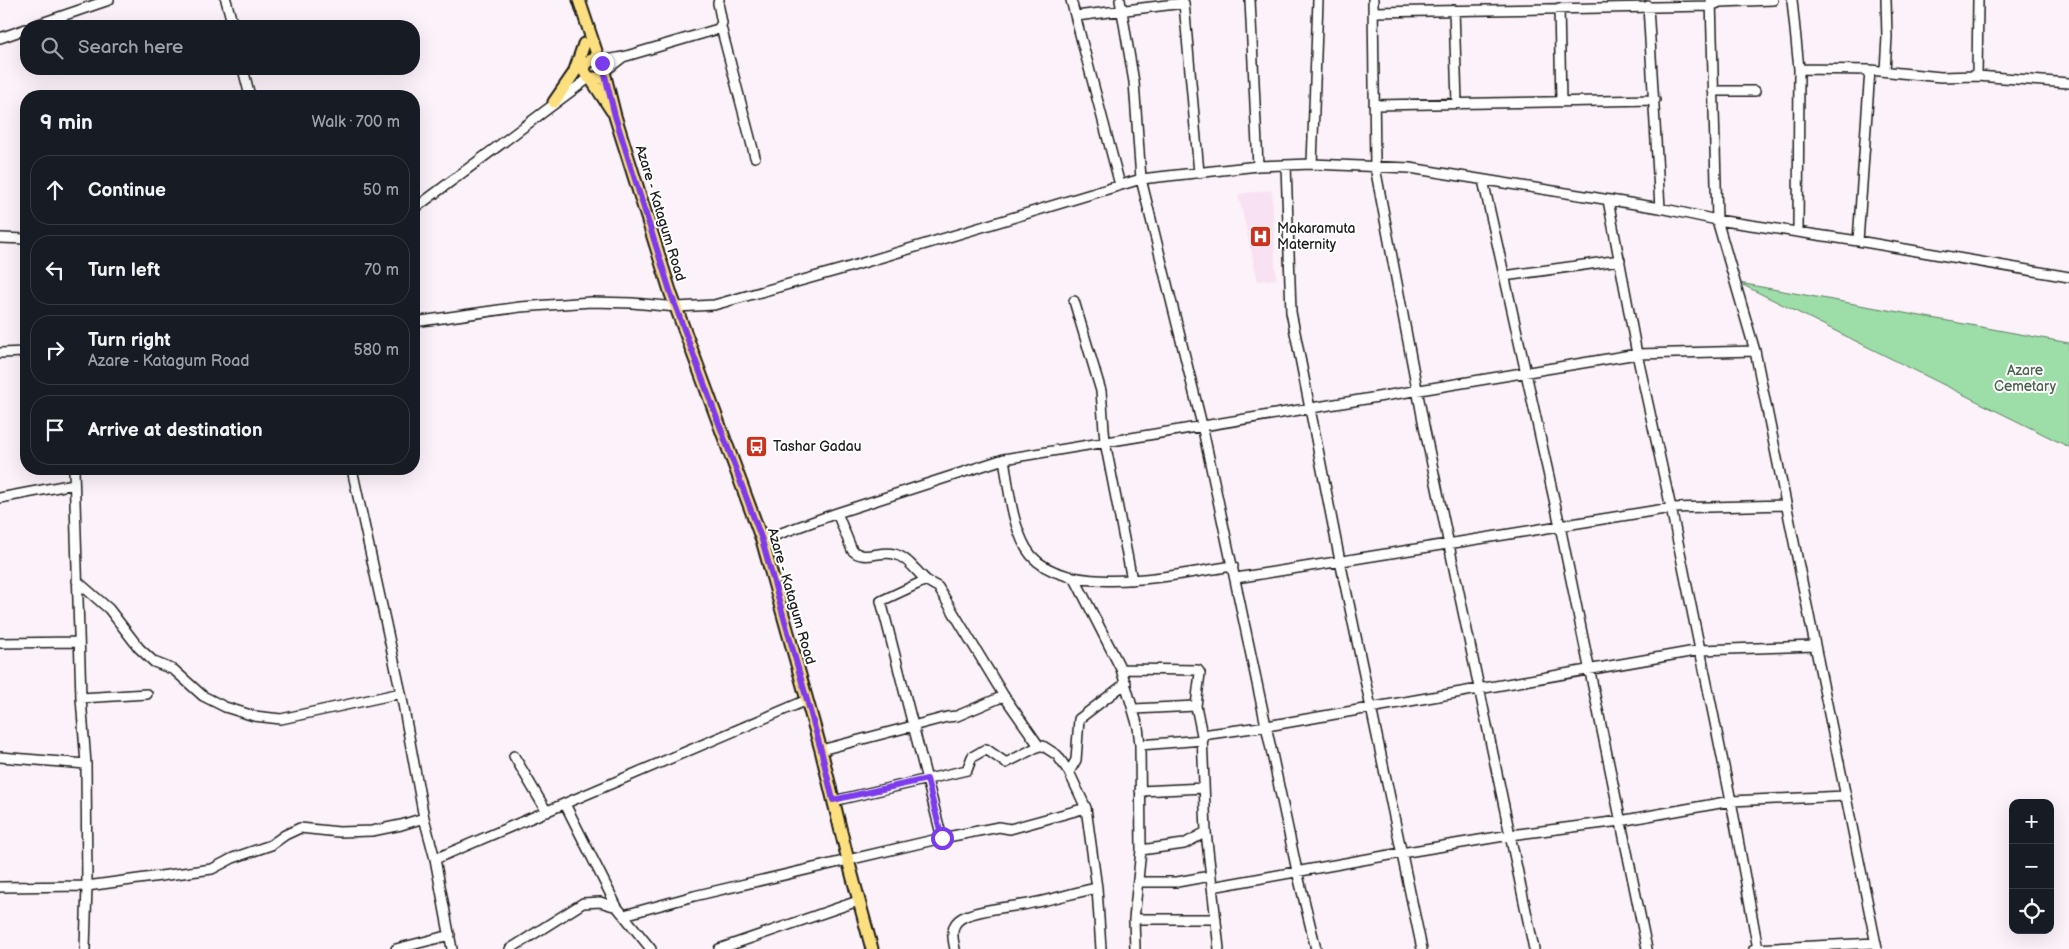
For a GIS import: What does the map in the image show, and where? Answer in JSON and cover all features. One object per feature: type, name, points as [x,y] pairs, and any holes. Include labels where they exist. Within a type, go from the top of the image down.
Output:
[{"type":"main road","name":"Azare - Katagum Road","points":[[579,0],[602,66],[615,116],[676,307],[762,540],[821,750],[858,901],[872,949]]},
{"type":"main road","name":"Azare - Katagum Road","points":[[583,13],[586,63],[584,71],[615,116]]},
{"type":"main road","points":[[554,102],[574,73],[584,44]]},
{"type":"main road","points":[[586,63],[594,59],[602,66],[600,78],[590,78]]},
{"type":"street","points":[[51,20],[109,0]]},
{"type":"street","points":[[226,0],[231,20]]},
{"type":"street","points":[[719,0],[721,27],[755,157]]},
{"type":"street","points":[[1071,0],[1120,185]]},
{"type":"street","points":[[1120,0],[1134,82],[1140,179],[1202,426],[1234,566],[1297,871],[1316,949]]},
{"type":"street","points":[[1250,0],[1258,166]]},
{"type":"street","points":[[1312,164],[1318,0]]},
{"type":"street","points":[[1373,0],[1375,167],[1417,390],[1534,949]]},
{"type":"street","points":[[1472,0],[1472,10]]},
{"type":"street","points":[[1374,12],[1648,6],[1773,0]]},
{"type":"street","points":[[1792,0],[1799,69],[1798,232]]},
{"type":"street","points":[[1885,71],[1888,37],[1886,0]]},
{"type":"street","points":[[1977,76],[1978,0]]},
{"type":"street","points":[[1076,16],[1184,3],[1199,172]]},
{"type":"street","points":[[1608,200],[1637,354],[1701,650],[1731,800],[1757,949],[1876,946],[1755,351],[1717,220],[1711,3]]},
{"type":"street","points":[[1648,6],[1660,208]]},
{"type":"street","points":[[1559,8],[1561,101]]},
{"type":"street","points":[[1454,10],[1457,103]]},
{"type":"street","points":[[602,66],[623,57],[721,27]]},
{"type":"street","points":[[0,38],[20,30]]},
{"type":"street","points":[[1799,69],[1870,70],[1941,77],[1977,76],[2069,83]]},
{"type":"street","points":[[1858,241],[1870,70]]},
{"type":"street","points":[[245,75],[248,90]]},
{"type":"street","points":[[420,204],[554,102],[590,78]]},
{"type":"street","points":[[1714,90],[1755,90]]},
{"type":"street","points":[[1374,105],[1655,100]]},
{"type":"street","points":[[420,321],[520,307],[591,302],[676,307],[714,306],[1140,179],[1258,166],[1312,164],[1410,168],[2069,277]]},
{"type":"street","points":[[1286,165],[1291,312],[1340,561],[1422,949]]},
{"type":"street","points":[[1483,180],[1560,526],[1647,949]]},
{"type":"street","points":[[0,238],[20,239]]},
{"type":"street","points":[[1504,276],[1620,260]]},
{"type":"street","points":[[1074,301],[1101,391],[1105,442],[1132,580]]},
{"type":"street","points":[[762,540],[837,513],[1004,459],[1637,354],[1755,351]]},
{"type":"street","points":[[0,353],[20,352]]},
{"type":"street","points":[[1004,459],[1016,526],[1027,550],[1043,565],[1086,580],[1132,580],[1234,566]]},
{"type":"street","points":[[74,475],[81,698],[86,764],[87,886],[85,949]]},
{"type":"street","points":[[353,475],[401,693],[424,818],[435,859],[452,949]]},
{"type":"street","points":[[0,498],[74,484]]},
{"type":"street","points":[[1236,578],[1671,508],[1786,505]]},
{"type":"street","points":[[837,513],[852,550],[856,554],[867,556],[881,553],[896,554],[926,580],[938,587],[1004,696],[1039,746]]},
{"type":"street","points":[[1074,577],[1121,669],[1134,709],[1140,745],[1141,850],[1134,919],[1135,949]]},
{"type":"street","points":[[926,580],[881,601],[942,838]]},
{"type":"street","points":[[77,581],[109,609],[139,648],[154,662],[174,670],[203,696],[225,707],[254,716],[281,719],[401,693]]},
{"type":"street","points":[[0,643],[79,642]]},
{"type":"street","points":[[1140,745],[1202,738],[1701,650],[1815,646]]},
{"type":"street","points":[[1121,669],[1198,670],[1200,673],[1196,706],[1202,738],[1206,832],[1219,949]]},
{"type":"street","points":[[1070,772],[1076,760],[1079,719],[1126,683]]},
{"type":"street","points":[[81,698],[147,694]]},
{"type":"street","points":[[821,750],[957,716],[1004,696]]},
{"type":"street","points":[[435,859],[807,700]]},
{"type":"street","points":[[1134,709],[1196,706]]},
{"type":"street","points":[[833,800],[967,770],[972,757],[986,749],[1006,763],[1039,746],[1049,749],[1057,755],[1070,772],[1086,808],[1097,888],[1101,949]]},
{"type":"street","points":[[514,756],[546,812]]},
{"type":"street","points":[[0,758],[86,764]]},
{"type":"street","points":[[1140,791],[1204,788]]},
{"type":"street","points":[[1212,887],[1402,852],[1510,835],[1620,821],[1731,800],[1846,796]]},
{"type":"street","points":[[565,804],[617,907],[651,949]]},
{"type":"street","points":[[624,915],[694,896],[942,838],[999,827],[1010,829],[1086,808]]},
{"type":"street","points":[[0,887],[87,886],[212,869],[233,858],[270,846],[285,835],[300,828],[339,832],[372,831],[424,818]]},
{"type":"street","points":[[1141,850],[1184,844],[1206,832]]},
{"type":"street","points":[[1139,882],[1177,882],[1210,876]]},
{"type":"street","points":[[955,949],[953,929],[958,920],[1007,906],[1022,905],[1097,888]]},
{"type":"street","points":[[600,902],[611,896]]},
{"type":"street","points":[[719,949],[858,901]]},
{"type":"street","points":[[510,949],[583,903],[600,902],[617,907]]},
{"type":"street","points":[[1134,919],[1216,919]]},
{"type":"street","points":[[396,949],[450,935]]},
{"type":"shaded area","name":"Makaramuta Maternity","points":[[1272,190],[1276,279],[1258,281],[1238,194]]},
{"type":"green space","name":"Azare Cemetary","points":[[1739,283],[2069,343],[2069,447]]},
{"type":"place","name":"Makaramuta Maternity","points":[[1261,236]]},
{"type":"place","name":"Tashar Gadau","points":[[757,446]]},
{"type":"route","points":[[602,63],[605,68],[604,72],[615,116],[671,294],[762,540],[821,750],[833,800],[927,779],[942,838]]}]
